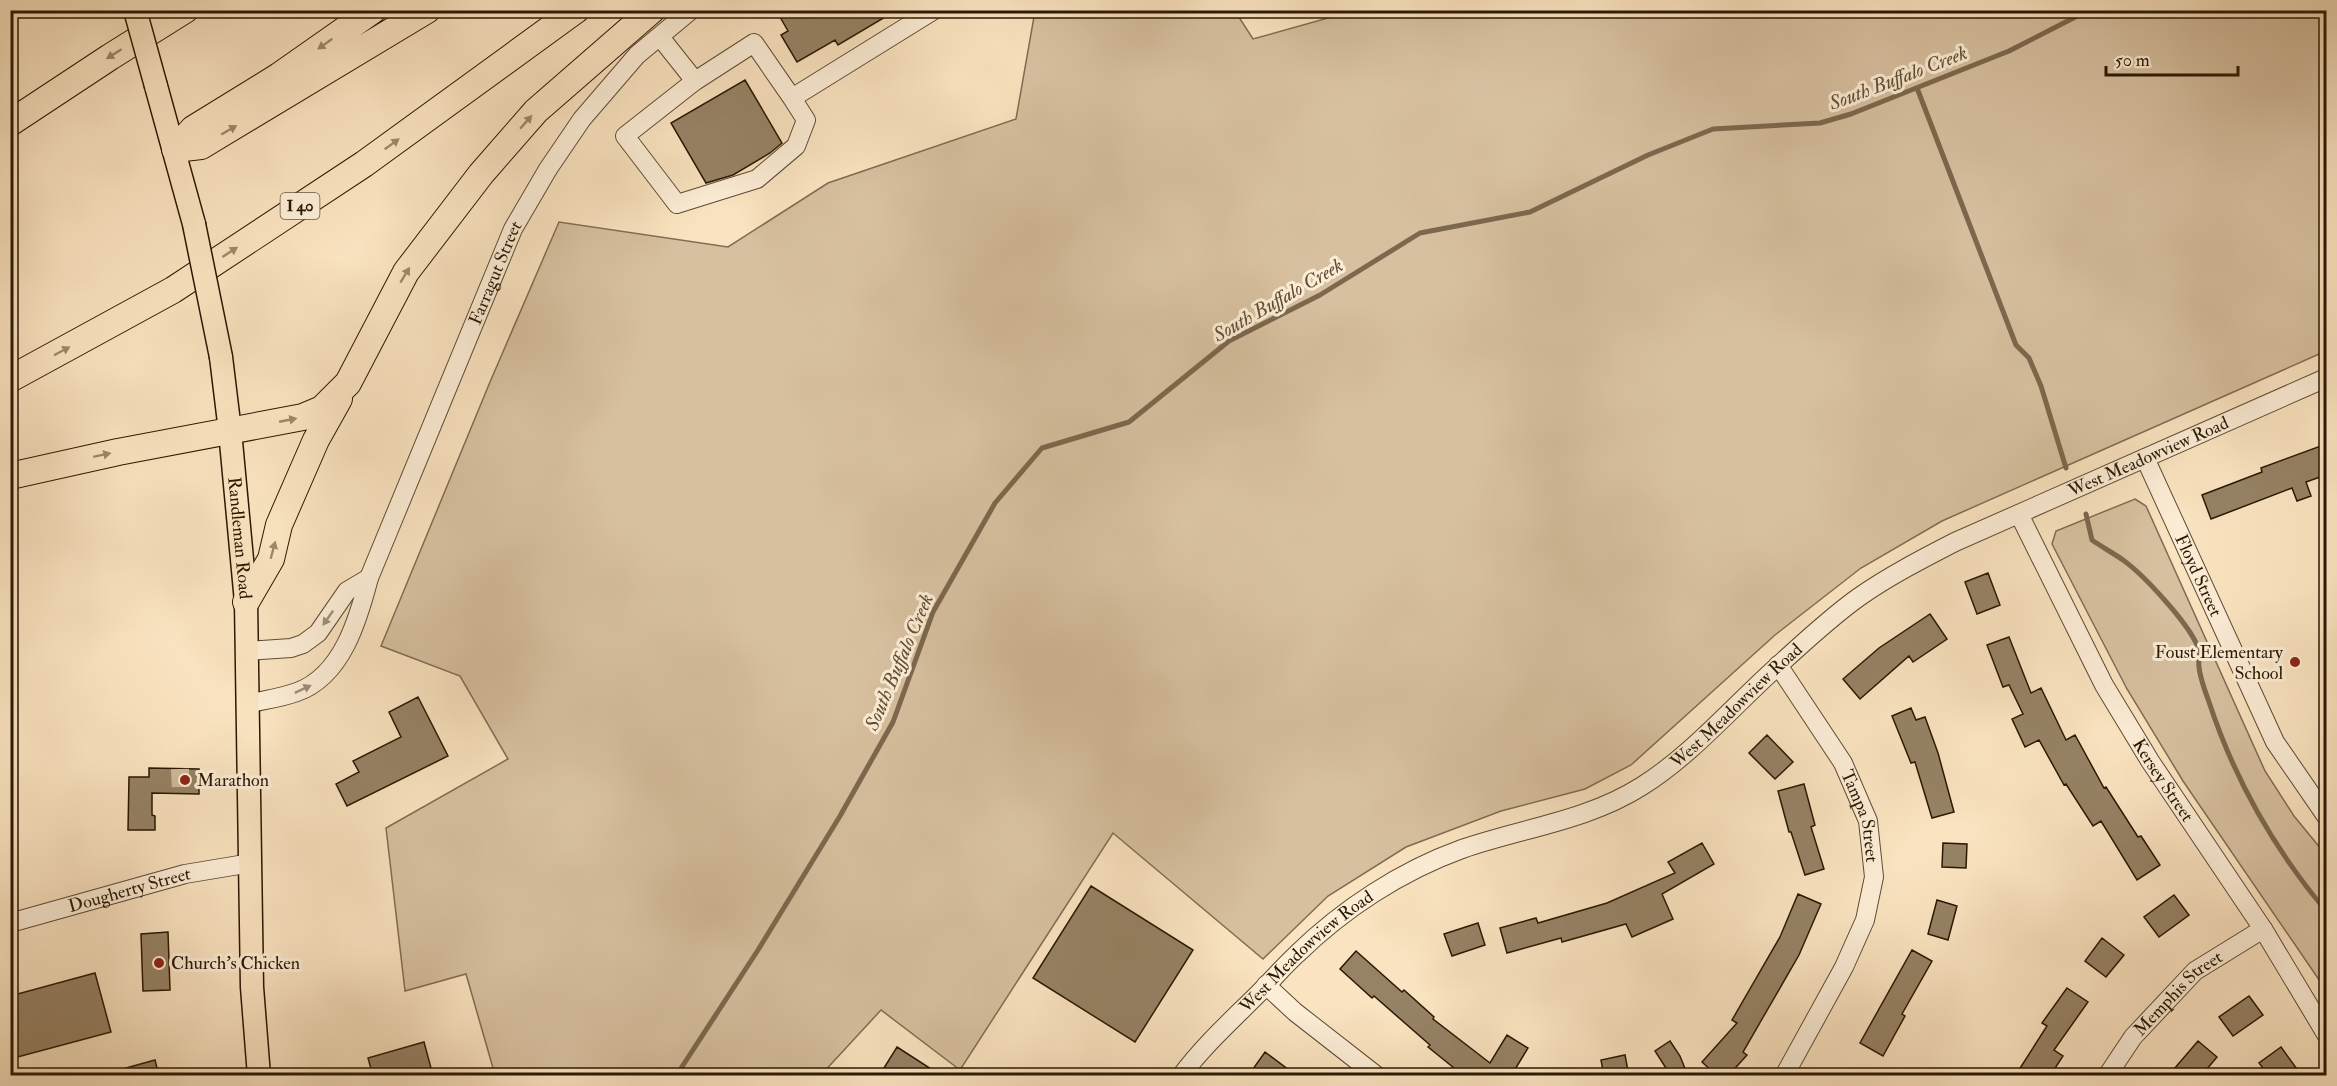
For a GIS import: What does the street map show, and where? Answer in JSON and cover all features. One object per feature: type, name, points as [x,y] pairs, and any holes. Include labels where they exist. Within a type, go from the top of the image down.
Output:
[{"type":"highway","points":[[174,149],[193,129],[279,76],[373,10]]},
{"type":"highway","points":[[174,149],[201,146],[427,10]]},
{"type":"highway","name":"I 40","points":[[10,379],[182,284],[364,164],[576,10]]},
{"type":"highway","points":[[246,602],[271,559],[279,525],[316,440],[406,272],[481,174],[536,111],[652,10]]},
{"type":"highway","points":[[10,123],[184,11]]},
{"type":"highway","points":[[10,476],[118,452],[303,417],[322,409],[348,383]]},
{"type":"main road","name":"Randleman Road","points":[[135,10],[194,224],[221,357],[230,431],[246,602],[252,987],[259,1076]]},
{"type":"street","name":"Farragut Street","points":[[247,704],[297,692],[315,683],[340,656],[362,605],[369,578],[513,229],[548,169],[582,119],[637,55],[691,10]]},
{"type":"street","points":[[792,98],[934,10]]},
{"type":"street","points":[[660,37],[695,81]]},
{"type":"street","points":[[754,43],[792,98],[806,120],[796,146],[757,179],[677,204],[625,136],[695,81],[754,43]]},
{"type":"street","name":"West Meadowview Road","points":[[1181,1076],[1222,1029],[1298,953],[1339,918],[1376,892],[1408,873],[1470,846],[1582,815],[1613,803],[1642,786],[1667,769],[1779,665],[1868,592],[1907,567],[1955,542],[2326,378]]},
{"type":"street","name":"Floyd Street","points":[[2145,458],[2275,742],[2326,816]]},
{"type":"street","name":"Kersey Street","points":[[2019,514],[2104,685],[2150,761],[2263,929],[2326,1034]]},
{"type":"street","points":[[247,651],[291,648],[303,644],[318,633],[347,591],[369,578]]},
{"type":"street","name":"Tampa Street","points":[[1779,665],[1843,763],[1868,821],[1874,877],[1865,920],[1853,948],[1784,1076]]},
{"type":"street","name":"Dougherty Street","points":[[10,923],[185,874],[251,863]]},
{"type":"street","name":"Memphis Street","points":[[2107,1076],[2133,1037],[2195,971],[2263,929]]},
{"type":"street","points":[[1266,986],[1295,1012],[1377,1076]]},
{"type":"shaded area","points":[[1035,11],[1235,11],[1253,39],[1353,11],[2326,11],[2326,351],[1942,521],[1861,568],[1775,635],[1631,765],[1585,789],[1501,811],[1406,847],[1328,896],[1263,959],[1113,833],[960,1070],[881,1010],[821,1075],[495,1075],[466,974],[405,991],[386,828],[508,759],[460,676],[381,646],[559,222],[728,247],[828,183],[1016,119]]},
{"type":"shaded area","points":[[2135,499],[2146,506],[2265,771],[2294,816],[2326,855],[2326,990],[2183,781],[2127,689],[2052,544],[2056,531]]},
{"type":"building","points":[[776,10],[897,10],[838,45],[835,40],[797,62],[781,35],[788,31]]},
{"type":"building","points":[[745,80],[782,143],[770,153],[733,175],[706,183],[671,123]]},
{"type":"building","points":[[2326,444],[2326,475],[2306,482],[2311,496],[2297,501],[2292,488],[2211,519],[2202,495],[2262,472],[2261,468]]},
{"type":"building","points":[[1988,573],[2000,605],[1977,614],[1965,582]]},
{"type":"building","points":[[1930,614],[1947,639],[1913,662],[1909,656],[1860,699],[1843,679],[1879,648]]},
{"type":"building","points":[[2009,637],[2031,693],[2041,688],[2066,740],[2075,735],[2104,788],[2106,787],[2138,837],[2141,836],[2160,865],[2137,880],[2101,821],[2093,826],[2066,784],[2064,785],[2039,740],[2025,747],[2012,719],[2023,714],[2009,685],[2003,687],[1987,645]]},
{"type":"building","points":[[418,697],[448,756],[347,806],[336,784],[359,772],[353,761],[401,737],[389,712]]},
{"type":"building","points":[[1911,708],[1916,720],[1925,717],[1938,753],[1954,812],[1932,818],[1915,762],[1911,763],[1892,716]]},
{"type":"building","points":[[1767,735],[1793,762],[1775,779],[1749,753]]},
{"type":"building","points":[[149,768],[199,769],[199,794],[152,793],[155,830],[128,830],[129,777],[149,777]]},
{"type":"building","points":[[1804,784],[1815,825],[1811,827],[1824,869],[1805,875],[1791,832],[1789,832],[1778,791]]},
{"type":"building","points":[[1702,843],[1714,864],[1662,894],[1673,919],[1632,937],[1626,924],[1562,942],[1561,938],[1507,953],[1500,928],[1536,918],[1538,923],[1607,903],[1675,873],[1668,862]]},
{"type":"building","points":[[1943,843],[1967,844],[1966,868],[1942,867]]},
{"type":"building","points":[[1091,886],[1193,950],[1135,1042],[1033,978]]},
{"type":"building","points":[[1798,894],[1821,904],[1799,955],[1743,1052],[1747,1055],[1728,1076],[1717,1076],[1702,1062],[1737,1023],[1732,1020],[1780,937]]},
{"type":"building","points":[[2174,895],[2189,915],[2159,937],[2144,917]]},
{"type":"building","points":[[1937,900],[1957,906],[1948,940],[1928,934]]},
{"type":"building","points":[[1478,923],[1485,945],[1452,956],[1444,934]]},
{"type":"building","points":[[168,932],[170,990],[143,991],[141,934]]},
{"type":"building","points":[[2102,938],[2124,955],[2106,977],[2085,961]]},
{"type":"building","points":[[1912,950],[1932,961],[1902,1014],[1905,1016],[1883,1056],[1860,1043]]},
{"type":"building","points":[[1356,951],[1402,992],[1404,990],[1434,1017],[1433,1019],[1490,1063],[1507,1035],[1528,1048],[1511,1076],[1464,1076],[1428,1047],[1430,1045],[1340,969]]},
{"type":"building","points":[[95,973],[111,1032],[10,1059],[10,996]]},
{"type":"building","points":[[2067,988],[2088,1002],[2054,1050],[2063,1056],[2050,1076],[2015,1076],[2047,1026],[2042,1023]]},
{"type":"building","points":[[2249,996],[2263,1015],[2233,1036],[2219,1017]]},
{"type":"building","points":[[1670,1041],[1680,1056],[1688,1076],[1671,1076],[1655,1051]]},
{"type":"building","points":[[2198,1041],[2217,1057],[2201,1076],[2168,1076]]},
{"type":"building","points":[[424,1042],[431,1068],[403,1076],[373,1076],[368,1058]]},
{"type":"building","points":[[897,1047],[942,1076],[879,1076]]},
{"type":"building","points":[[2281,1047],[2302,1076],[2269,1076],[2259,1063]]},
{"type":"building","points":[[1265,1052],[1297,1076],[1248,1076]]},
{"type":"building","points":[[1625,1055],[1629,1076],[1604,1076],[1601,1060]]},
{"type":"building","points":[[155,1060],[159,1076],[115,1076],[115,1071]]},
{"type":"waterway","name":"South Buffalo Creek","points":[[676,1076],[758,950],[840,816],[893,722],[933,612],[995,503],[1042,448],[1129,422],[1229,341],[1320,295],[1420,233],[1530,212],[1648,155],[1713,129],[1820,123],[1851,114],[2009,51],[2089,10]]},
{"type":"waterway","points":[[1917,88],[2016,345],[2029,358],[2041,386],[2066,468]]},
{"type":"waterway","points":[[2086,514],[2092,540],[2123,560],[2142,576],[2175,612],[2192,635],[2199,650],[2204,689],[2219,730],[2244,785],[2273,838],[2307,888],[2326,911]]},
{"type":"tunnel","points":[[180,769],[181,794]]},
{"type":"place","name":"Foust Elementary School","points":[[2295,662]]},
{"type":"place","name":"Marathon","points":[[185,780]]},
{"type":"place","name":"Church's Chicken","points":[[159,963]]}]
